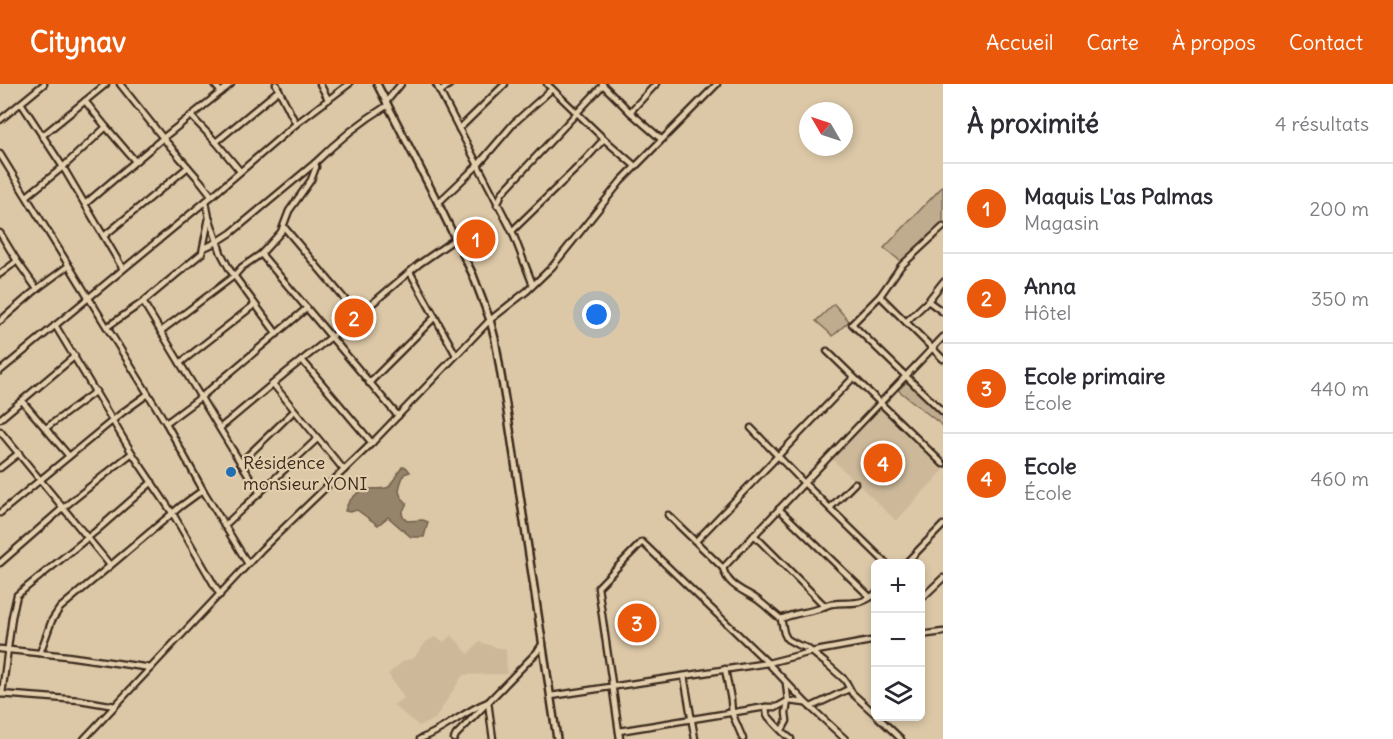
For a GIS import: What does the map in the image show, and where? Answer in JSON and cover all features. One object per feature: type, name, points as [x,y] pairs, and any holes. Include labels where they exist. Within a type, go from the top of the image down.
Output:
[{"type":"street","points":[[0,120],[44,84]]},
{"type":"street","points":[[42,136],[106,84]]},
{"type":"street","points":[[120,84],[212,196]]},
{"type":"street","points":[[214,84],[221,92]]},
{"type":"street","points":[[85,204],[231,84]]},
{"type":"street","points":[[276,84],[296,124]]},
{"type":"street","points":[[320,84],[328,99]]},
{"type":"street","points":[[0,371],[206,202],[296,124],[350,84]]},
{"type":"street","points":[[377,84],[473,275],[490,320],[509,423],[557,739]]},
{"type":"street","points":[[204,248],[217,242],[260,210],[326,152],[387,104],[401,84]]},
{"type":"street","points":[[436,84],[512,231],[532,285]]},
{"type":"street","points":[[440,92],[450,84]]},
{"type":"street","points":[[459,129],[505,84]]},
{"type":"street","points":[[547,84],[604,139],[635,165]]},
{"type":"street","points":[[497,205],[502,193],[602,84],[661,139]]},
{"type":"street","points":[[84,739],[248,564],[372,443],[490,320],[552,267],[635,165],[717,84]]},
{"type":"street","points":[[630,112],[655,85]]},
{"type":"street","points":[[438,203],[478,165],[514,123],[552,89]]},
{"type":"street","points":[[216,142],[279,90]]},
{"type":"street","points":[[85,101],[135,161]]},
{"type":"street","points":[[21,103],[63,167],[123,269]]},
{"type":"street","points":[[192,116],[240,171]]},
{"type":"street","points":[[27,196],[63,167],[106,127]]},
{"type":"street","points":[[512,231],[604,139]]},
{"type":"street","points":[[0,154],[166,423],[248,564]]},
{"type":"street","points":[[161,331],[234,276],[274,240],[284,226],[289,211],[311,180],[316,167],[315,163]]},
{"type":"street","points":[[0,170],[7,165]]},
{"type":"street","points":[[104,236],[188,167]]},
{"type":"street","points":[[490,191],[502,193]]},
{"type":"street","points":[[206,202],[209,218],[223,257],[254,305],[277,334]]},
{"type":"street","points":[[106,327],[142,302],[200,255],[204,248],[209,218]]},
{"type":"street","points":[[284,226],[358,315]]},
{"type":"street","points":[[943,227],[901,267],[880,296],[852,324],[943,412]]},
{"type":"street","points":[[0,233],[37,289]]},
{"type":"street","points":[[220,428],[427,258],[454,239]]},
{"type":"street","points":[[261,254],[398,416]]},
{"type":"street","points":[[0,274],[17,261]]},
{"type":"street","points":[[0,321],[68,266]]},
{"type":"street","points":[[410,272],[456,356]]},
{"type":"street","points":[[906,322],[928,301],[943,282]]},
{"type":"street","points":[[880,296],[943,360]]},
{"type":"street","points":[[928,301],[943,312]]},
{"type":"street","points":[[142,302],[260,493]]},
{"type":"street","points":[[180,363],[254,305]]},
{"type":"street","points":[[166,423],[201,397],[307,308]]},
{"type":"street","points":[[369,383],[435,317]]},
{"type":"street","points":[[55,325],[112,421],[173,514],[220,595]]},
{"type":"street","points":[[723,568],[943,337]]},
{"type":"street","points":[[827,351],[943,464]]},
{"type":"street","points":[[0,419],[75,356]]},
{"type":"street","points":[[302,360],[372,443]]},
{"type":"street","points":[[696,541],[853,378]]},
{"type":"street","points":[[273,384],[344,470]]},
{"type":"street","points":[[46,428],[96,391]]},
{"type":"street","points":[[0,513],[148,394]]},
{"type":"street","points":[[22,401],[69,456]]},
{"type":"street","points":[[240,463],[294,411]]},
{"type":"street","points":[[751,428],[882,559]]},
{"type":"street","points":[[0,431],[110,565]]},
{"type":"street","points":[[224,526],[317,439]]},
{"type":"street","points":[[0,468],[19,453]]},
{"type":"street","points":[[0,562],[132,453]]},
{"type":"street","points":[[115,706],[80,700],[1,694],[12,617],[17,595],[88,538],[152,482]]},
{"type":"street","points":[[830,508],[855,483]]},
{"type":"street","points":[[40,652],[48,627],[58,610],[203,490]]},
{"type":"street","points":[[779,509],[870,597],[860,602],[829,604],[781,619]]},
{"type":"street","points":[[668,515],[723,568],[725,576],[732,585],[755,598],[781,619],[787,639],[807,648],[845,680],[858,700],[871,712]]},
{"type":"street","points":[[910,559],[943,525]]},
{"type":"street","points":[[754,535],[825,606]]},
{"type":"street","points":[[621,739],[598,587],[642,542],[845,739]]},
{"type":"street","points":[[925,594],[943,578]]},
{"type":"street","points":[[925,634],[943,632]]},
{"type":"street","points":[[551,696],[768,663],[871,641]]},
{"type":"street","points":[[455,738],[543,643]]},
{"type":"street","points":[[0,649],[40,652],[151,668]]},
{"type":"street","points":[[725,669],[732,712],[743,739]]},
{"type":"street","points":[[684,676],[695,739]]},
{"type":"street","points":[[782,730],[787,721],[786,682]]},
{"type":"street","points":[[619,731],[732,712],[777,707],[788,701],[808,705],[849,689]]},
{"type":"street","points":[[420,739],[448,726],[488,702]]},
{"type":"street","points":[[488,702],[493,739]]},
{"type":"street","points":[[766,707],[767,715],[788,738]]},
{"type":"street","points":[[882,721],[901,739]]},
{"type":"street","points":[[888,739],[894,732]]},
{"type":"shaded area","points":[[943,186],[943,226],[903,263],[884,248]]},
{"type":"shaded area","points":[[834,304],[849,321],[833,336],[816,321]]},
{"type":"shaded area","points":[[907,382],[943,414],[943,426],[898,390]]},
{"type":"shaded area","points":[[880,404],[943,465],[943,471],[896,521],[829,456]]},
{"type":"shaded area","points":[[402,467],[406,467],[410,472],[404,474],[399,493],[407,503],[402,513],[403,517],[407,521],[428,522],[424,537],[411,537],[388,517],[378,525],[357,510],[345,511],[351,500],[361,491],[389,487]]},
{"type":"shaded area","points":[[452,635],[468,654],[479,642],[506,650],[507,674],[463,675],[435,719],[419,726],[393,705],[404,698],[388,674],[405,660],[413,659],[427,641],[435,637],[443,642]]},
{"type":"place","name":"Maquis L'as Palmas","points":[[476,239]]},
{"type":"place","name":"Anna","points":[[354,318]]},
{"type":"place","name":"Ecole","points":[[883,463]]},
{"type":"place","name":"Résidence monsieur YONI","points":[[231,472]]},
{"type":"place","name":"Ecole primaire","points":[[637,623]]}]
